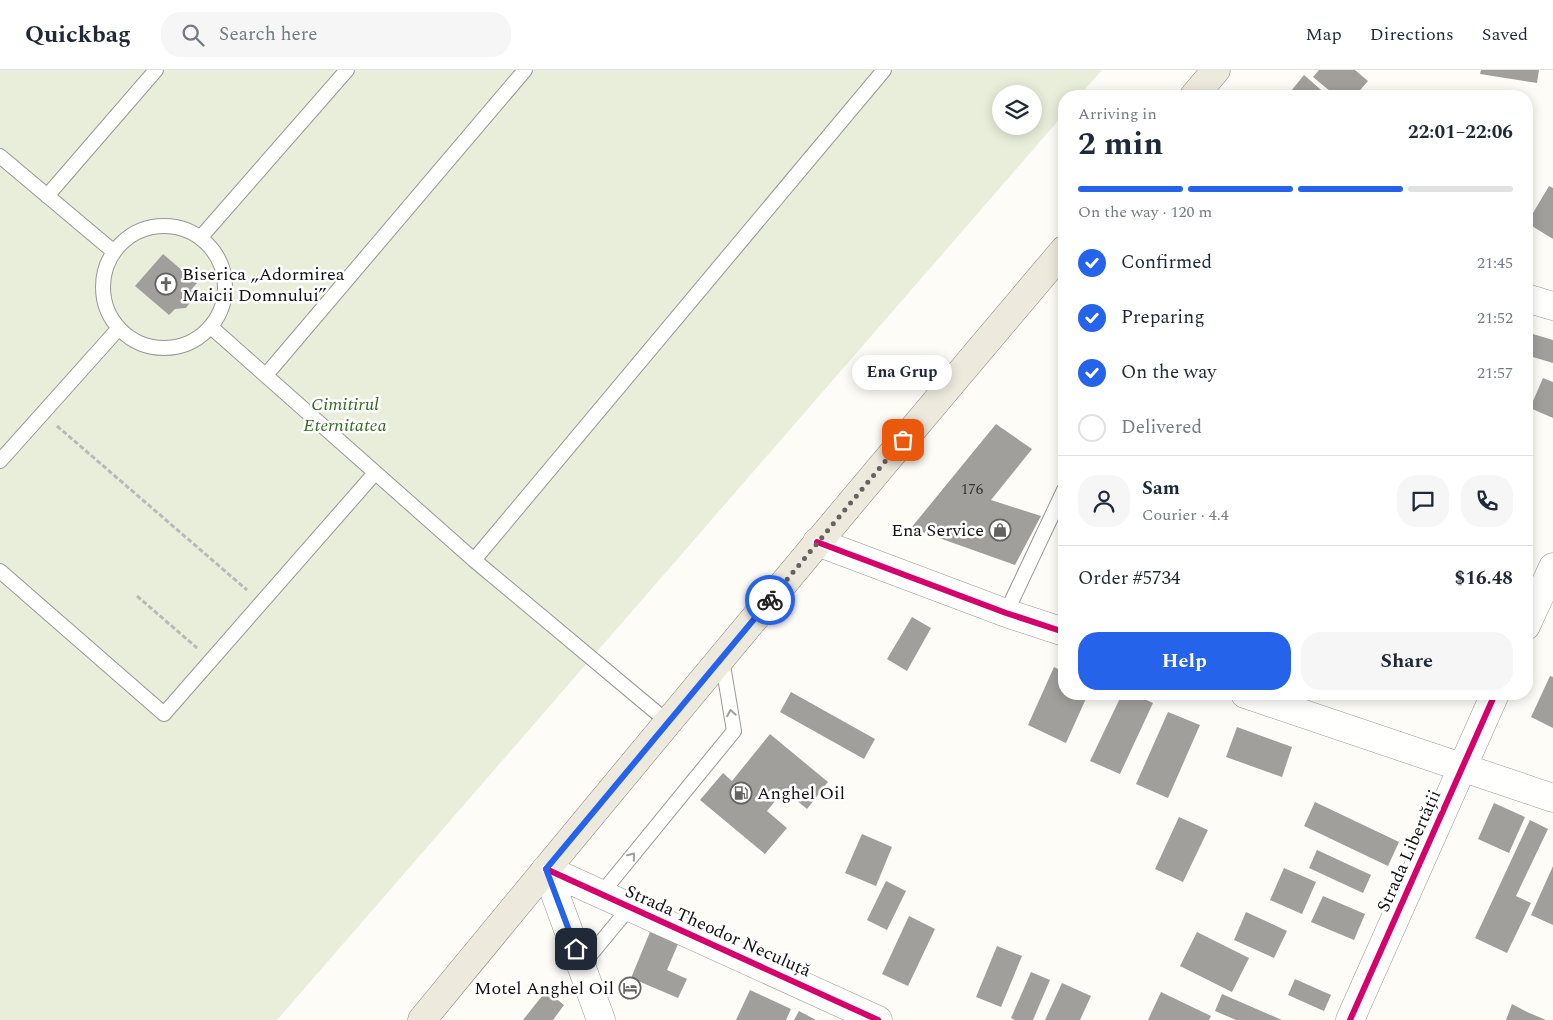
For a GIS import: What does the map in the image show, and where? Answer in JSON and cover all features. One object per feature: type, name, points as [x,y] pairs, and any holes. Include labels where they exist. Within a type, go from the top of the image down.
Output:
[{"type":"main road","points":[[1199,90],[1216,70]]},
{"type":"main road","points":[[422,1020],[817,542],[1058,257]]},
{"type":"street","points":[[1533,300],[1553,306]]},
{"type":"street","points":[[817,542],[1006,613],[1058,630]]},
{"type":"street","points":[[1533,611],[1553,567]]},
{"type":"street","points":[[1263,700],[1553,798]]},
{"type":"street","name":"Strada Libertății","points":[[1350,1020],[1493,700]]},
{"type":"street","points":[[546,869],[601,1020]]},
{"type":"street","name":"Strada Theodor Neculuță","points":[[546,869],[878,1020]]},
{"type":"lane","points":[[47,196],[156,70]]},
{"type":"lane","points":[[201,237],[347,70]]},
{"type":"lane","points":[[266,375],[525,70]]},
{"type":"lane","points":[[474,560],[884,70]]},
{"type":"lane","points":[[0,156],[113,251]]},
{"type":"lane","points":[[154,225],[182,227],[201,237],[221,261],[226,282],[223,308],[212,327],[190,343],[170,348],[156,348],[136,342],[119,328],[105,306],[102,285],[104,271],[113,251],[129,235],[154,225]]},
{"type":"lane","points":[[212,327],[474,560],[669,723]]},
{"type":"lane","points":[[0,461],[119,328]]},
{"type":"lane","points":[[0,571],[164,714],[375,473]]},
{"type":"lane","points":[[1006,613],[1058,503]]},
{"type":"lane","points":[[601,894],[734,731],[722,659]]},
{"type":"lane","points":[[582,965],[630,907]]},
{"type":"path","points":[[43,414],[261,602]]},
{"type":"path","points":[[138,596],[211,660]]},
{"type":"green space","name":"Cimitirul Eternitatea","points":[[0,70],[1102,70],[1084,90],[1058,90],[1058,121],[277,1020],[0,1020]]},
{"type":"building","points":[[1319,70],[1355,70],[1368,81],[1360,90],[1329,90],[1313,77]]},
{"type":"building","points":[[1481,70],[1539,70],[1537,83],[1480,74]]},
{"type":"building","points":[[1304,75],[1321,90],[1292,90]]},
{"type":"building","points":[[1549,186],[1553,188],[1553,239],[1533,227],[1533,213]]},
{"type":"building","name":"Biserica „Adormirea Maicii Domnului”","points":[[163,254],[197,283],[191,290],[194,297],[186,308],[175,309],[169,315],[135,286]]},
{"type":"building","points":[[1533,334],[1553,340],[1553,363],[1533,357]]},
{"type":"building","points":[[1543,378],[1553,382],[1553,418],[1533,409],[1533,401]]},
{"type":"building","points":[[996,424],[1032,449],[991,500],[1041,516],[1015,565],[911,528]]},
{"type":"building","points":[[912,617],[931,628],[907,671],[887,659]]},
{"type":"building","points":[[1054,667],[1058,669],[1058,700],[1085,700],[1066,743],[1028,725]]},
{"type":"building","points":[[1550,676],[1553,677],[1553,728],[1531,717]]},
{"type":"building","points":[[791,692],[875,739],[864,759],[780,712]]},
{"type":"building","points":[[1119,700],[1146,700],[1153,703],[1120,774],[1090,761]]},
{"type":"building","points":[[1168,712],[1200,725],[1168,798],[1136,784]]},
{"type":"building","points":[[1237,727],[1292,747],[1282,777],[1226,757]]},
{"type":"building","points":[[770,734],[828,782],[807,809],[784,790],[767,811],[787,828],[765,854],[700,800],[723,773],[732,781]]},
{"type":"building","points":[[1315,802],[1399,842],[1388,866],[1304,826]]},
{"type":"building","points":[[1494,803],[1525,817],[1509,853],[1478,839]]},
{"type":"building","points":[[1179,817],[1208,830],[1183,882],[1155,869]]},
{"type":"building","points":[[1530,820],[1548,829],[1516,896],[1531,903],[1507,953],[1475,938]]},
{"type":"building","points":[[862,834],[892,847],[876,886],[845,873]]},
{"type":"building","points":[[1317,850],[1371,875],[1363,893],[1309,868]]},
{"type":"building","points":[[1553,866],[1553,925],[1531,915]]},
{"type":"building","points":[[1284,868],[1316,882],[1302,914],[1270,900]]},
{"type":"building","points":[[886,881],[906,891],[887,930],[867,920]]},
{"type":"building","points":[[1323,896],[1365,914],[1354,940],[1311,922]]},
{"type":"building","points":[[1246,912],[1287,931],[1274,958],[1234,940]]},
{"type":"building","points":[[909,916],[935,929],[908,986],[882,974]]},
{"type":"building","points":[[650,932],[678,944],[667,970],[687,979],[678,998],[631,978]]},
{"type":"building","points":[[1197,932],[1249,958],[1232,992],[1180,966]]},
{"type":"building","points":[[997,946],[1022,956],[1001,1007],[976,997]]},
{"type":"building","points":[[1031,972],[1050,980],[1033,1020],[1015,1020],[1011,1018]]},
{"type":"building","points":[[1295,979],[1331,995],[1324,1011],[1288,995]]},
{"type":"building","points":[[1062,983],[1091,996],[1080,1020],[1045,1020]]},
{"type":"building","points":[[750,990],[791,1009],[786,1020],[736,1020]]},
{"type":"building","points":[[546,991],[564,1005],[553,1020],[523,1020]]},
{"type":"building","points":[[1161,992],[1211,1016],[1209,1020],[1148,1020]]},
{"type":"building","points":[[1222,994],[1282,1020],[1236,1020],[1215,1011]]},
{"type":"building","points":[[1512,1004],[1527,1012],[1546,1020],[1506,1020]]},
{"type":"building","points":[[799,1011],[816,1020],[794,1020]]},
{"type":"cycle path","points":[[817,542],[1006,613],[1058,630]]},
{"type":"cycle path","points":[[1350,1020],[1492,700]]},
{"type":"cycle path","points":[[546,869],[878,1020]]},
{"type":"way so far","points":[[770,600],[903,440]]},
{"type":"place","name":"Biserica „Adormirea Maicii Domnului”","points":[[166,284]]},
{"type":"place","name":"Ena Grup","points":[[903,440]]},
{"type":"place","name":"Ena Service","points":[[1000,530]]},
{"type":"place","name":"Anghel Oil","points":[[741,793]]},
{"type":"place","name":"Motel Anghel Oil","points":[[630,988]]},
{"type":"route","points":[[576,949],[546,869],[770,600]]}]
